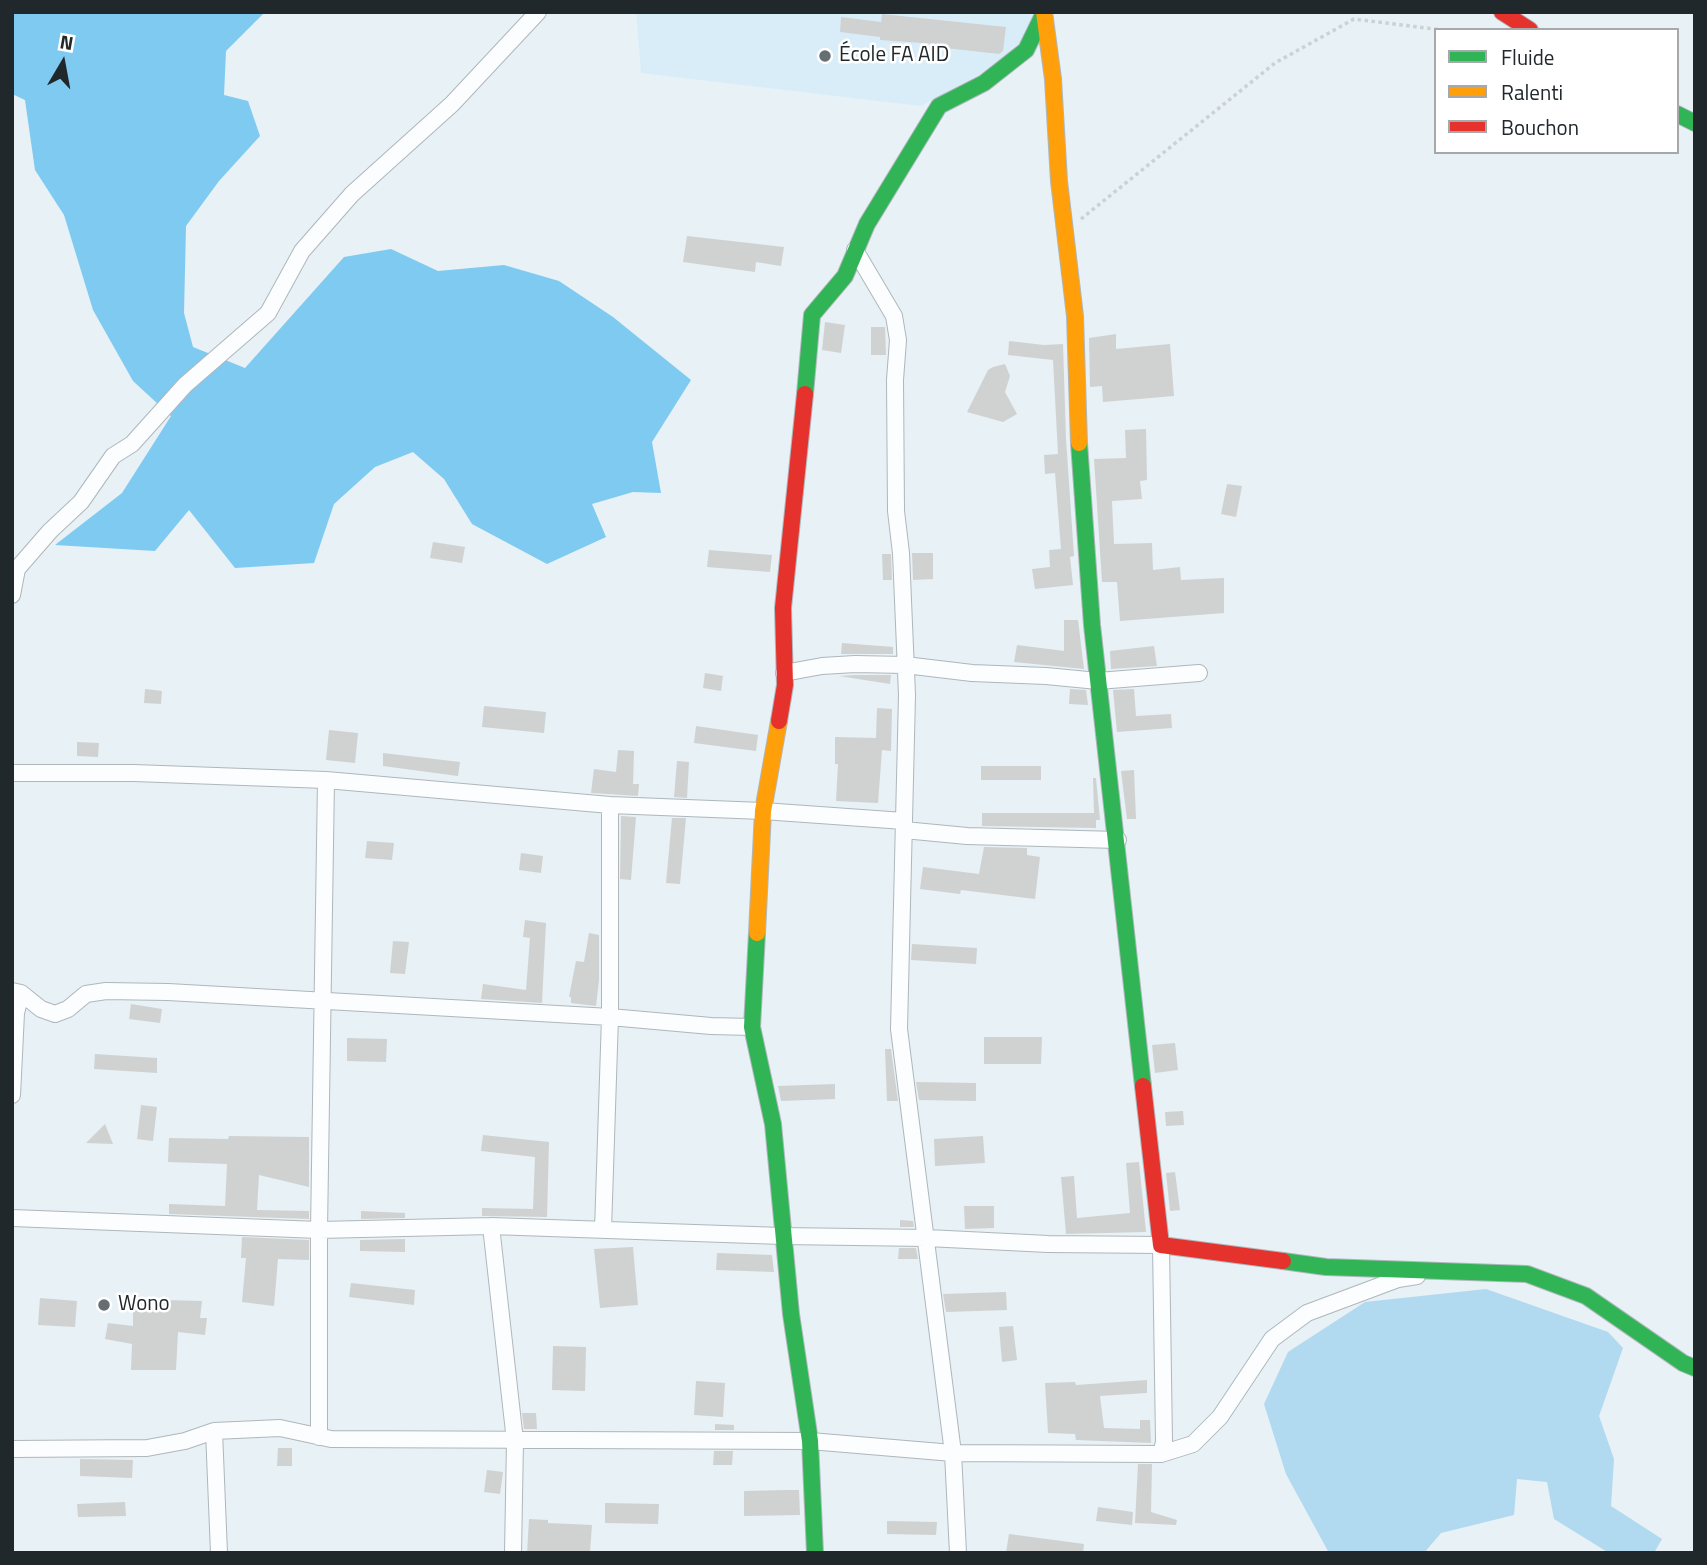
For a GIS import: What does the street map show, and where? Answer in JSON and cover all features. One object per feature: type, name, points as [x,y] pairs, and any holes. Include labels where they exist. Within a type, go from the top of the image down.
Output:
[{"type":"street","points":[[12,595],[17,569],[50,531],[81,502],[113,456],[132,444],[185,385],[268,313],[302,251],[352,194],[452,104],[538,12]]},
{"type":"street","points":[[1502,12],[1527,28]]},
{"type":"street","points":[[1043,14],[1053,79],[1059,181],[1075,316],[1079,438],[1106,765],[1118,840],[1161,1245],[1164,1442],[1161,1454]]},
{"type":"street","points":[[815,1553],[810,1441],[782,1236],[773,1124],[752,1027],[763,811],[785,685],[783,608],[812,315],[845,276],[867,223],[939,106],[984,83],[1026,50],[1043,14]]},
{"type":"street","points":[[1679,115],[1695,123]]},
{"type":"street","points":[[855,250],[894,316],[898,340],[895,380],[896,511],[901,553],[907,695],[899,1028],[953,1452],[958,1553]]},
{"type":"street","points":[[784,673],[855,663],[905,664],[972,673],[1098,681],[1199,673]]},
{"type":"street","points":[[12,772],[134,773],[326,780],[610,805],[763,811],[904,826],[967,836],[1118,840]]},
{"type":"street","points":[[319,1437],[319,1230],[326,780]]},
{"type":"street","points":[[603,1230],[610,1017],[610,805]]},
{"type":"street","points":[[17,992],[41,1009],[55,1014],[68,1009],[86,995],[106,991],[168,992],[752,1027]]},
{"type":"street","points":[[12,1095],[17,992]]},
{"type":"street","points":[[12,1218],[319,1230],[491,1226],[1048,1244],[1161,1245],[1326,1267],[1527,1274],[1586,1296],[1683,1363],[1695,1368]]},
{"type":"street","points":[[491,1226],[515,1441],[513,1553]]},
{"type":"street","points":[[12,1449],[147,1448],[185,1441],[214,1431],[280,1428],[319,1437],[515,1441],[810,1441],[953,1452],[1161,1454],[1193,1444],[1220,1418],[1272,1339],[1307,1313],[1398,1279],[1458,1270]]},
{"type":"street","points":[[214,1431],[219,1553]]},
{"type":"path","points":[[1065,232],[1275,63],[1354,19],[1434,29]]},
{"type":"shaded area","name":"École FA AID","points":[[636,12],[1037,12],[1022,47],[998,64],[921,106],[641,73]]},
{"type":"shaded area","points":[[1486,1289],[1608,1332],[1623,1348],[1599,1416],[1614,1459],[1611,1506],[1662,1539],[1654,1553],[1609,1553],[1554,1519],[1547,1482],[1517,1479],[1514,1515],[1441,1533],[1424,1553],[1329,1553],[1286,1474],[1264,1404],[1288,1352],[1365,1302]]},
{"type":"water","points":[[12,12],[265,12],[226,51],[224,95],[248,101],[260,136],[219,181],[186,226],[184,313],[193,347],[245,368],[344,257],[391,249],[438,271],[504,265],[559,281],[613,317],[691,380],[652,442],[661,493],[633,492],[592,504],[606,537],[547,564],[472,524],[444,479],[413,452],[375,467],[334,504],[314,563],[235,568],[189,510],[155,551],[55,545],[122,493],[171,416],[133,381],[93,310],[64,215],[35,170],[25,100],[12,94]]},
{"type":"building","points":[[882,14],[1006,27],[1003,51],[999,54],[936,47],[936,44],[880,40],[880,37],[840,32],[841,17],[881,22]]},
{"type":"building","points":[[687,236],[784,247],[781,266],[756,262],[755,272],[683,262]]},
{"type":"building","points":[[825,322],[845,325],[841,353],[822,350]]},
{"type":"building","points":[[871,327],[885,327],[886,355],[871,355]]},
{"type":"building","points":[[1116,334],[1116,349],[1170,344],[1174,396],[1103,402],[1102,386],[1090,387],[1089,338]]},
{"type":"building","points":[[1009,341],[1063,344],[1074,556],[1070,557],[1073,585],[1035,589],[1032,569],[1050,567],[1049,550],[1061,549],[1055,473],[1045,474],[1044,455],[1058,454],[1053,360],[1008,355]]},
{"type":"building","points":[[1005,364],[1010,376],[1005,392],[1017,414],[1003,422],[967,412],[988,370]]},
{"type":"building","points":[[1146,429],[1147,480],[1140,481],[1142,499],[1112,501],[1114,544],[1152,543],[1153,570],[1180,567],[1181,580],[1224,578],[1224,613],[1120,621],[1117,582],[1102,582],[1094,459],[1126,458],[1125,430]]},
{"type":"building","points":[[1227,484],[1242,486],[1236,517],[1221,514]]},
{"type":"building","points":[[433,542],[465,547],[462,563],[430,558]]},
{"type":"building","points":[[709,550],[772,555],[770,572],[707,567]]},
{"type":"building","points":[[912,553],[933,553],[933,579],[913,580]]},
{"type":"building","points":[[882,554],[891,554],[892,580],[883,580]]},
{"type":"building","points":[[1064,620],[1078,620],[1084,669],[1014,662],[1017,645],[1064,651]]},
{"type":"building","points":[[842,643],[893,647],[893,654],[841,654]]},
{"type":"building","points":[[1154,646],[1157,666],[1111,669],[1110,651]]},
{"type":"building","points":[[705,673],[723,676],[721,691],[703,688]]},
{"type":"building","points":[[891,675],[890,684],[839,676]]},
{"type":"building","points":[[145,689],[162,691],[161,704],[144,703]]},
{"type":"building","points":[[1070,689],[1086,690],[1088,705],[1069,704]]},
{"type":"building","points":[[1134,689],[1136,716],[1171,714],[1172,728],[1117,732],[1113,690]]},
{"type":"building","points":[[484,706],[546,712],[544,733],[482,727]]},
{"type":"building","points":[[877,708],[892,709],[891,751],[882,750],[878,803],[836,801],[838,764],[835,764],[835,737],[876,738]]},
{"type":"building","points":[[696,726],[758,735],[756,751],[694,743]]},
{"type":"building","points":[[329,730],[358,733],[355,763],[326,760]]},
{"type":"building","points":[[77,742],[99,743],[98,757],[77,756]]},
{"type":"building","points":[[618,750],[634,751],[633,784],[639,784],[638,796],[591,793],[594,769],[616,772]]},
{"type":"building","points":[[383,753],[460,762],[458,776],[383,766]]},
{"type":"building","points":[[677,761],[689,762],[687,798],[674,797]]},
{"type":"building","points":[[981,766],[1041,766],[1041,780],[981,780]]},
{"type":"building","points":[[1134,770],[1136,819],[1127,819],[1121,771]]},
{"type":"building","points":[[1093,778],[1096,778],[1100,820],[1096,820],[1096,828],[982,826],[982,813],[1094,813]]},
{"type":"building","points":[[621,816],[636,817],[631,880],[620,879]]},
{"type":"building","points":[[672,818],[686,818],[680,884],[666,883]]},
{"type":"building","points":[[367,841],[394,843],[392,860],[365,858]]},
{"type":"building","points":[[984,847],[1027,848],[1027,855],[1040,857],[1035,899],[961,890],[960,894],[920,889],[923,867],[979,874]]},
{"type":"building","points":[[521,853],[543,856],[541,873],[519,870]]},
{"type":"building","points":[[525,920],[546,923],[542,1003],[481,999],[483,984],[526,990],[530,938],[523,937]]},
{"type":"building","points":[[589,933],[599,935],[596,1006],[571,1003],[569,997],[576,961],[584,962]]},
{"type":"building","points":[[393,941],[409,942],[405,974],[390,973]]},
{"type":"building","points":[[912,944],[977,948],[976,964],[911,960]]},
{"type":"building","points":[[131,1004],[162,1009],[160,1023],[129,1019]]},
{"type":"building","points":[[984,1037],[1042,1037],[1041,1064],[984,1064]]},
{"type":"building","points":[[347,1038],[387,1039],[386,1062],[347,1061]]},
{"type":"building","points":[[1175,1043],[1178,1070],[1155,1073],[1152,1045]]},
{"type":"building","points":[[885,1049],[891,1049],[898,1101],[887,1101]]},
{"type":"building","points":[[95,1054],[157,1058],[157,1073],[94,1069]]},
{"type":"building","points":[[916,1082],[976,1083],[976,1101],[919,1100]]},
{"type":"building","points":[[835,1084],[835,1099],[781,1101],[778,1086]]},
{"type":"building","points":[[141,1105],[157,1107],[153,1141],[137,1139]]},
{"type":"building","points":[[1183,1111],[1184,1125],[1166,1126],[1165,1112]]},
{"type":"building","points":[[105,1124],[113,1144],[86,1143]]},
{"type":"building","points":[[483,1135],[549,1142],[547,1217],[482,1216],[482,1208],[533,1209],[535,1157],[481,1151]]},
{"type":"building","points":[[229,1136],[309,1137],[309,1187],[259,1175],[257,1210],[309,1211],[309,1219],[169,1214],[169,1204],[225,1206],[227,1164],[168,1162],[169,1138],[228,1139]]},
{"type":"building","points":[[983,1136],[985,1163],[935,1166],[934,1139]]},
{"type":"building","points":[[1139,1162],[1146,1232],[1066,1234],[1061,1177],[1074,1176],[1077,1218],[1130,1213],[1126,1163]]},
{"type":"building","points":[[1175,1172],[1180,1210],[1170,1211],[1166,1173]]},
{"type":"building","points":[[964,1206],[994,1206],[994,1228],[965,1229]]},
{"type":"building","points":[[361,1211],[405,1213],[405,1218],[361,1219]]},
{"type":"building","points":[[900,1220],[913,1221],[914,1227],[900,1227]]},
{"type":"building","points":[[242,1237],[309,1240],[309,1260],[278,1259],[274,1306],[242,1302],[246,1258],[241,1258]]},
{"type":"building","points":[[405,1239],[405,1252],[360,1251],[360,1240]]},
{"type":"building","points":[[633,1247],[638,1305],[600,1308],[594,1249]]},
{"type":"building","points":[[899,1248],[916,1248],[918,1259],[898,1259]]},
{"type":"building","points":[[717,1253],[772,1255],[774,1272],[716,1270]]},
{"type":"building","points":[[351,1283],[415,1290],[414,1305],[349,1297]]},
{"type":"building","points":[[1006,1292],[1007,1310],[946,1312],[943,1294]]},
{"type":"building","points":[[40,1298],[77,1301],[75,1327],[38,1325]]},
{"type":"building","points":[[133,1301],[202,1301],[200,1318],[207,1318],[205,1335],[178,1332],[176,1370],[131,1370],[132,1344],[105,1339],[108,1323],[133,1326]]},
{"type":"building","points":[[1013,1326],[1017,1360],[1002,1362],[999,1327]]},
{"type":"building","points":[[553,1346],[586,1347],[585,1391],[552,1390]]},
{"type":"building","points":[[1147,1380],[1147,1393],[1100,1396],[1104,1428],[1140,1429],[1140,1420],[1150,1420],[1151,1443],[1076,1440],[1075,1434],[1048,1433],[1045,1383],[1075,1382],[1076,1385]]},
{"type":"building","points":[[696,1381],[725,1383],[723,1417],[694,1415]]},
{"type":"building","points":[[522,1413],[536,1413],[537,1429],[524,1429]]},
{"type":"building","points":[[715,1424],[734,1425],[734,1430],[715,1430]]},
{"type":"building","points":[[278,1448],[292,1448],[292,1466],[277,1466]]},
{"type":"building","points":[[714,1451],[733,1451],[732,1465],[713,1465]]},
{"type":"building","points":[[80,1459],[133,1460],[132,1478],[80,1476]]},
{"type":"building","points":[[1138,1464],[1152,1464],[1151,1512],[1177,1520],[1176,1525],[1135,1523]]},
{"type":"building","points":[[487,1470],[503,1472],[500,1494],[484,1492]]},
{"type":"building","points":[[799,1490],[800,1515],[744,1516],[744,1491]]},
{"type":"building","points":[[125,1502],[126,1516],[78,1517],[77,1504]]},
{"type":"building","points":[[605,1503],[659,1504],[658,1524],[605,1523]]},
{"type":"building","points":[[1098,1507],[1133,1512],[1132,1525],[1096,1521]]},
{"type":"building","points":[[529,1519],[548,1520],[548,1523],[592,1525],[590,1553],[527,1553]]},
{"type":"building","points":[[887,1521],[937,1522],[936,1535],[887,1534]]},
{"type":"building","points":[[1009,1534],[1084,1544],[1083,1553],[1006,1553]]},
{"type":"traffic: fast","points":[[805,394],[812,315],[845,276],[867,224],[939,106],[984,83],[1026,50],[1043,15]]},
{"type":"traffic: fast","points":[[1679,115],[1695,123]]},
{"type":"traffic: fast","points":[[1079,443],[1092,625],[1143,1086]]},
{"type":"traffic: fast","points":[[757,933],[752,1027],[773,1124],[791,1314],[810,1441],[815,1553]]},
{"type":"traffic: fast","points":[[1283,1261],[1326,1267],[1527,1274],[1586,1296],[1683,1363],[1695,1368]]},
{"type":"traffic: slow","points":[[1044,12],[1053,79],[1059,181],[1075,316],[1079,443]]},
{"type":"traffic: slow","points":[[757,933],[763,811],[779,721]]},
{"type":"traffic: jam","points":[[1502,12],[1527,28]]},
{"type":"traffic: jam","points":[[779,721],[785,685],[783,608],[805,394]]},
{"type":"traffic: jam","points":[[1143,1086],[1161,1245],[1283,1261]]},
{"type":"place","name":"École FA AID","points":[[825,56]]},
{"type":"place","name":"Wono","points":[[104,1305]]}]
